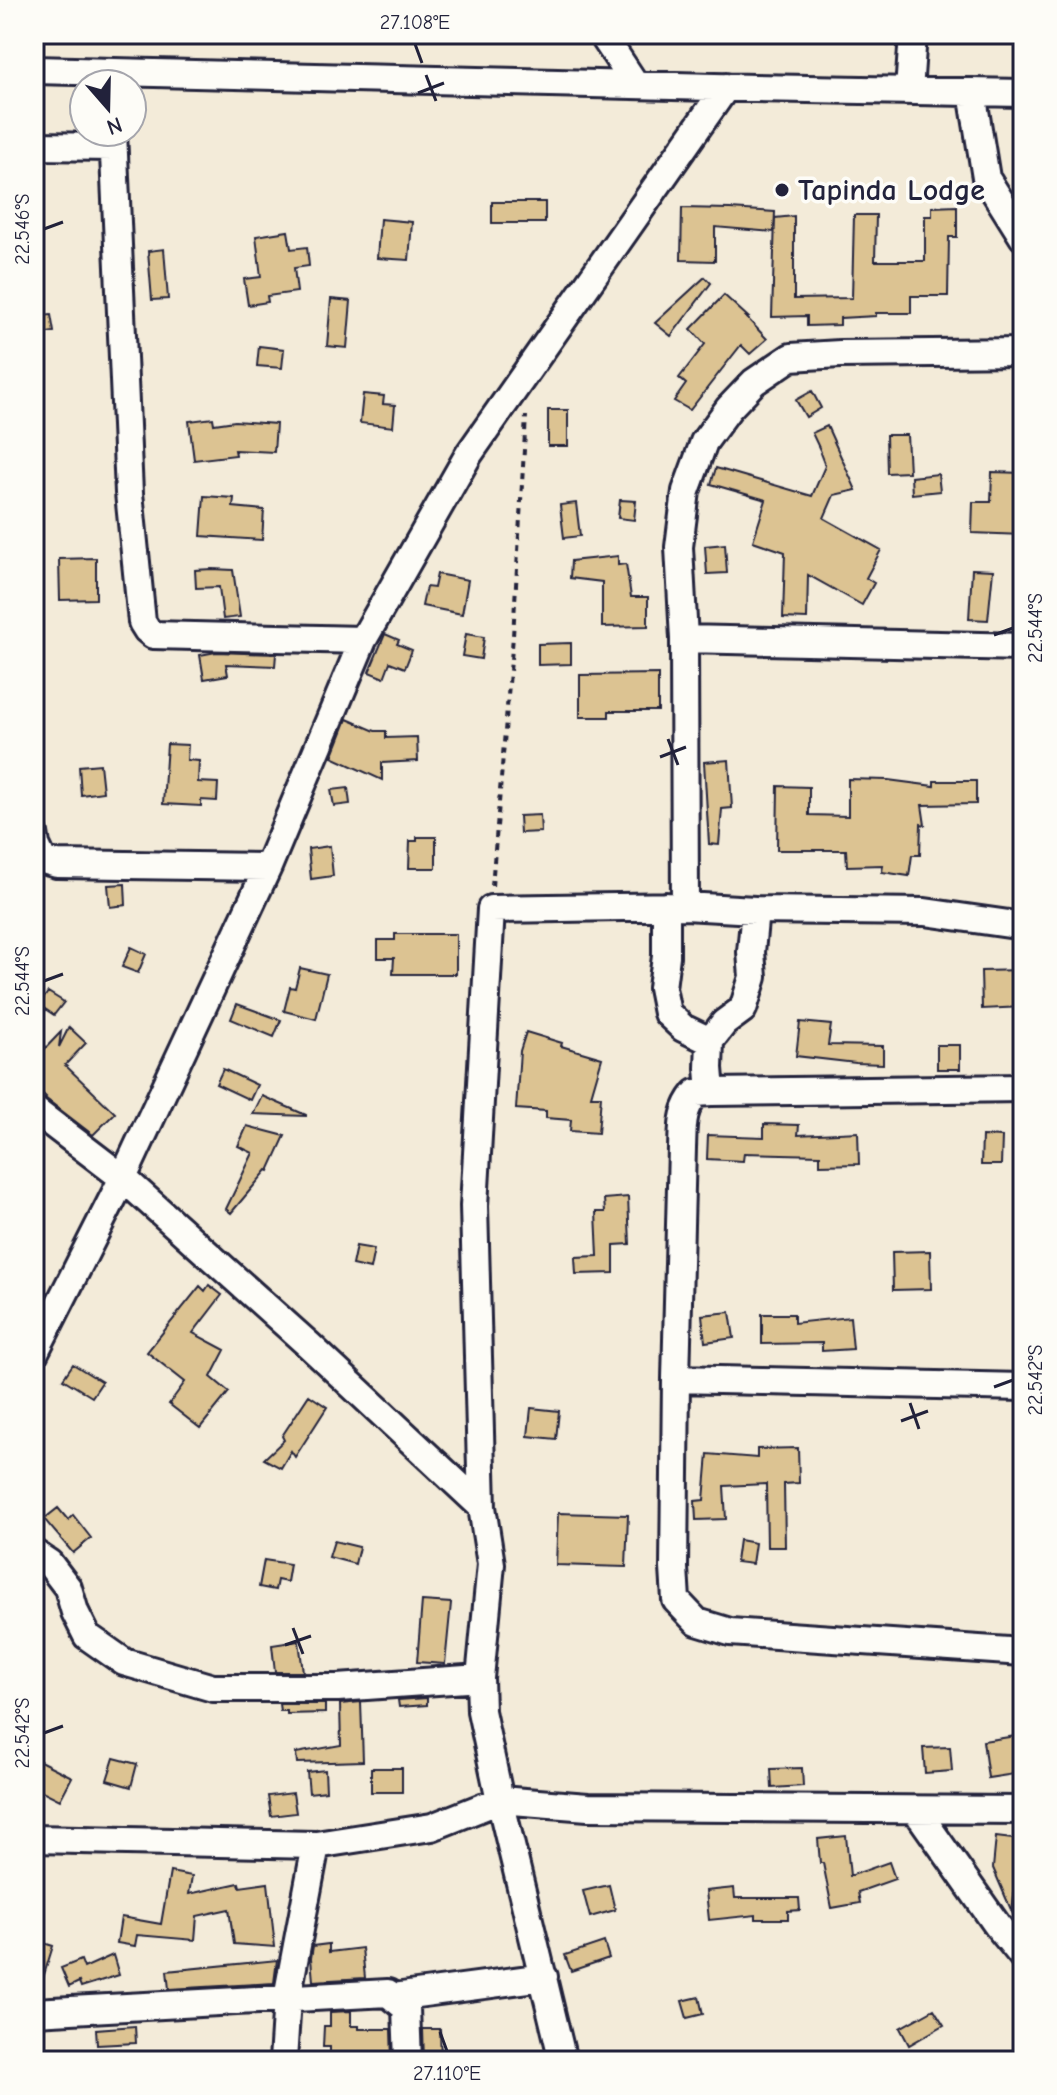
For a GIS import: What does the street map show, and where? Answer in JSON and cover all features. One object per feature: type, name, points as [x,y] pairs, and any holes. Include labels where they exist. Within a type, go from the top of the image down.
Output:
[{"type":"street","points":[[602,34],[635,84]]},
{"type":"street","points":[[909,91],[913,34]]},
{"type":"street","points":[[34,70],[68,73]]},
{"type":"street","points":[[148,78],[635,84],[1023,93]]},
{"type":"street","points":[[34,1354],[123,1178],[268,867],[363,640],[469,454],[726,87]]},
{"type":"street","points":[[972,92],[986,178],[1023,237]]},
{"type":"street","points":[[34,146],[68,143]]},
{"type":"street","points":[[113,148],[129,493],[142,622],[153,635],[363,640]]},
{"type":"street","points":[[710,1041],[683,1028],[667,1013],[662,988],[675,906],[684,639],[679,547],[686,491],[704,442],[729,408],[754,382],[791,357],[1023,352]]},
{"type":"street","points":[[684,639],[1023,647]]},
{"type":"street","points":[[34,833],[43,860],[57,864],[268,867]]},
{"type":"street","points":[[563,2061],[481,1711],[480,1678],[491,1564],[482,1507],[474,1206],[491,909],[675,906],[925,912],[1023,926]]},
{"type":"street","points":[[711,1092],[710,1041],[724,1023],[743,1009],[753,977],[751,952],[755,910]]},
{"type":"street","points":[[1023,1088],[711,1092],[696,1093],[687,1103],[683,1118],[674,1568],[676,1600],[697,1622],[730,1632],[1023,1652]]},
{"type":"street","points":[[34,1110],[123,1178],[310,1346],[482,1507]]},
{"type":"street","points":[[676,1379],[1023,1387]]},
{"type":"street","points":[[34,1553],[49,1563],[68,1588],[87,1636],[124,1662],[213,1688],[338,1688],[480,1678]]},
{"type":"street","points":[[34,1839],[316,1845],[432,1827],[500,1800],[588,1807],[1023,1810]]},
{"type":"street","points":[[916,1810],[1023,1957]]},
{"type":"street","points":[[283,2061],[287,1998],[316,1845]]},
{"type":"street","points":[[394,1997],[544,1977]]},
{"type":"street","points":[[34,2012],[388,1993],[406,2008],[408,2061]]},
{"type":"path","points":[[491,909],[513,636],[526,413]]},
{"type":"building","points":[[492,202],[545,202],[545,223],[492,223]]},
{"type":"building","points":[[957,206],[957,237],[949,237],[948,296],[911,296],[911,313],[876,313],[876,316],[840,318],[840,325],[807,326],[807,316],[772,317],[775,218],[794,216],[794,299],[852,298],[854,215],[876,215],[875,261],[925,261],[925,216],[932,216],[932,207]]},
{"type":"building","points":[[682,208],[775,212],[774,232],[715,227],[715,261],[681,260]]},
{"type":"building","points":[[380,219],[412,222],[409,260],[377,258]]},
{"type":"building","points":[[288,231],[291,249],[307,247],[309,266],[294,268],[297,292],[267,296],[268,302],[248,305],[244,279],[261,277],[256,236]]},
{"type":"building","points":[[164,249],[168,299],[152,300],[148,251]]},
{"type":"building","points":[[705,277],[711,283],[671,336],[655,323]]},
{"type":"building","points":[[724,295],[767,339],[750,354],[741,345],[690,410],[674,401],[686,384],[679,378],[705,344],[691,329]]},
{"type":"building","points":[[331,299],[351,301],[347,348],[327,346]]},
{"type":"building","points":[[51,315],[54,332],[34,335],[34,317]]},
{"type":"building","points":[[259,346],[284,349],[282,368],[257,366]]},
{"type":"building","points":[[812,391],[821,408],[806,417],[796,400]]},
{"type":"building","points":[[363,394],[384,396],[383,404],[395,405],[393,427],[360,423]]},
{"type":"building","points":[[548,410],[568,410],[568,446],[548,446]]},
{"type":"building","points":[[213,418],[214,424],[235,421],[276,424],[274,452],[235,450],[236,455],[194,460],[189,421]]},
{"type":"building","points":[[827,426],[856,490],[834,495],[824,518],[881,550],[866,578],[874,583],[862,605],[808,575],[807,619],[783,618],[785,552],[753,541],[766,500],[711,484],[716,468],[812,496],[825,466],[812,433]]},
{"type":"building","points":[[886,435],[907,435],[909,472],[887,473]]},
{"type":"building","points":[[992,472],[1023,473],[1023,535],[972,533],[973,502],[991,502]]},
{"type":"building","points":[[938,474],[940,491],[912,494],[911,477]]},
{"type":"building","points":[[204,496],[234,498],[233,507],[264,510],[262,540],[201,536]]},
{"type":"building","points":[[620,500],[636,501],[634,520],[618,518]]},
{"type":"building","points":[[576,503],[580,536],[564,538],[560,505]]},
{"type":"building","points":[[725,544],[727,573],[707,574],[705,546]]},
{"type":"building","points":[[618,556],[618,565],[626,564],[631,597],[648,597],[648,626],[602,627],[602,582],[570,578],[571,561]]},
{"type":"building","points":[[96,558],[96,599],[60,600],[59,559]]},
{"type":"building","points":[[972,569],[993,570],[988,620],[969,619]]},
{"type":"building","points":[[195,570],[233,570],[240,617],[223,619],[219,587],[196,588]]},
{"type":"building","points":[[437,574],[468,580],[462,614],[422,606],[426,587],[434,588]]},
{"type":"building","points":[[385,634],[399,640],[397,644],[412,650],[405,668],[390,662],[384,678],[369,672]]},
{"type":"building","points":[[466,634],[484,637],[481,659],[462,656]]},
{"type":"building","points":[[571,643],[571,664],[538,665],[538,644]]},
{"type":"building","points":[[216,652],[276,654],[275,666],[226,664],[228,675],[204,679],[200,655]]},
{"type":"building","points":[[658,674],[658,711],[609,711],[609,717],[580,717],[580,675]]},
{"type":"building","points":[[347,719],[375,731],[386,731],[386,738],[417,737],[418,761],[382,763],[382,780],[332,757]]},
{"type":"building","points":[[167,744],[188,745],[187,760],[199,761],[198,782],[218,783],[217,801],[201,800],[201,806],[163,804]]},
{"type":"building","points":[[729,760],[732,808],[722,809],[719,845],[709,844],[704,762]]},
{"type":"building","points":[[100,764],[103,792],[81,795],[79,766]]},
{"type":"building","points":[[848,779],[934,786],[934,781],[976,781],[976,804],[922,805],[925,825],[921,824],[920,855],[912,855],[909,876],[882,872],[883,865],[847,866],[846,850],[777,850],[778,786],[809,787],[809,815],[848,816]]},
{"type":"building","points":[[348,788],[350,804],[334,806],[331,790]]},
{"type":"building","points":[[540,815],[541,832],[520,833],[519,816]]},
{"type":"building","points":[[417,837],[436,837],[436,868],[409,868],[410,841],[417,841]]},
{"type":"building","points":[[330,846],[333,876],[311,879],[308,849]]},
{"type":"building","points":[[125,884],[126,905],[110,907],[108,885]]},
{"type":"building","points":[[395,934],[456,934],[456,974],[393,974],[394,958],[378,958],[378,940],[395,940]]},
{"type":"building","points":[[131,947],[146,954],[138,973],[122,967]]},
{"type":"building","points":[[300,968],[327,974],[316,1019],[284,1011],[290,987],[295,988]]},
{"type":"building","points":[[1023,970],[1023,1007],[982,1009],[981,971]]},
{"type":"building","points":[[48,992],[64,1002],[54,1015],[39,1005]]},
{"type":"building","points":[[237,1004],[281,1020],[274,1037],[231,1019]]},
{"type":"building","points":[[800,1022],[831,1025],[828,1045],[883,1046],[883,1064],[796,1056]]},
{"type":"building","points":[[69,1027],[86,1043],[65,1065],[115,1113],[93,1135],[45,1098],[34,1085],[34,1060],[61,1032],[59,1047]]},
{"type":"building","points":[[526,1032],[602,1058],[591,1096],[601,1096],[598,1133],[570,1131],[571,1120],[546,1118],[546,1111],[516,1109],[520,1051]]},
{"type":"building","points":[[937,1045],[960,1045],[960,1069],[937,1069]]},
{"type":"building","points":[[223,1069],[257,1085],[250,1100],[216,1084]]},
{"type":"building","points":[[262,1096],[306,1115],[306,1116],[253,1114]]},
{"type":"building","points":[[764,1124],[799,1125],[798,1135],[858,1132],[859,1164],[820,1165],[820,1155],[744,1153],[743,1161],[707,1159],[708,1135],[764,1137]]},
{"type":"building","points":[[247,1126],[285,1136],[269,1171],[231,1213],[226,1209],[253,1153],[238,1146]]},
{"type":"building","points":[[982,1136],[1002,1137],[1001,1165],[981,1165]]},
{"type":"building","points":[[628,1197],[630,1244],[614,1245],[614,1273],[576,1274],[575,1257],[598,1256],[596,1212],[605,1212],[604,1199]]},
{"type":"building","points":[[356,1246],[374,1249],[370,1269],[352,1265]]},
{"type":"building","points":[[930,1251],[931,1289],[893,1290],[892,1252]]},
{"type":"building","points":[[209,1285],[222,1295],[193,1333],[225,1350],[211,1377],[229,1392],[200,1428],[169,1404],[185,1382],[147,1352],[200,1286],[205,1291]]},
{"type":"building","points":[[730,1312],[734,1338],[705,1342],[702,1315]]},
{"type":"building","points":[[762,1314],[794,1314],[794,1323],[850,1317],[853,1349],[822,1351],[822,1343],[762,1344]]},
{"type":"building","points":[[73,1364],[102,1382],[92,1397],[63,1379]]},
{"type":"building","points":[[309,1395],[327,1407],[295,1457],[291,1451],[281,1468],[264,1459],[284,1440],[282,1436]]},
{"type":"building","points":[[531,1408],[559,1411],[556,1439],[528,1436]]},
{"type":"building","points":[[798,1448],[799,1483],[784,1484],[785,1547],[767,1547],[766,1484],[724,1486],[726,1519],[696,1520],[695,1501],[704,1500],[708,1454],[757,1458],[757,1449]]},
{"type":"building","points":[[58,1508],[68,1520],[73,1515],[91,1538],[73,1553],[44,1519]]},
{"type":"building","points":[[558,1513],[628,1515],[626,1567],[556,1565]]},
{"type":"building","points":[[739,1540],[755,1543],[752,1564],[736,1562]]},
{"type":"building","points":[[334,1541],[359,1547],[355,1564],[329,1557]]},
{"type":"building","points":[[264,1560],[290,1564],[287,1582],[277,1580],[275,1590],[259,1587]]},
{"type":"building","points":[[422,1601],[451,1603],[445,1664],[417,1662]]},
{"type":"building","points":[[299,1641],[303,1672],[275,1672],[272,1645]]},
{"type":"building","points":[[427,1698],[427,1705],[399,1707],[398,1700]]},
{"type":"building","points":[[361,1702],[363,1761],[297,1763],[296,1753],[341,1745],[340,1704]]},
{"type":"building","points":[[279,1704],[325,1704],[325,1713],[287,1714],[287,1711],[280,1711]]},
{"type":"building","points":[[1016,1736],[1021,1773],[988,1778],[983,1741]]},
{"type":"building","points":[[950,1747],[952,1771],[925,1773],[923,1748]]},
{"type":"building","points":[[34,1758],[72,1777],[60,1800],[34,1787]]},
{"type":"building","points":[[114,1758],[137,1764],[131,1787],[107,1780]]},
{"type":"building","points":[[371,1768],[402,1768],[402,1792],[371,1792]]},
{"type":"building","points":[[802,1768],[803,1786],[772,1788],[771,1769]]},
{"type":"building","points":[[325,1770],[326,1791],[309,1793],[307,1772]]},
{"type":"building","points":[[293,1793],[296,1813],[271,1816],[268,1796]]},
{"type":"building","points":[[846,1836],[850,1876],[889,1862],[895,1879],[858,1892],[860,1903],[832,1908],[823,1863],[820,1863],[818,1839]]},
{"type":"building","points":[[996,1837],[1021,1840],[1012,1912],[993,1868]]},
{"type":"building","points":[[170,1872],[192,1876],[189,1894],[239,1883],[240,1887],[268,1883],[275,1947],[234,1944],[229,1909],[197,1916],[195,1940],[137,1935],[135,1946],[117,1943],[121,1917],[161,1924]]},
{"type":"building","points":[[609,1885],[615,1910],[590,1917],[583,1891]]},
{"type":"building","points":[[734,1888],[735,1898],[799,1898],[800,1910],[788,1911],[788,1919],[756,1919],[756,1915],[709,1920],[706,1891]]},
{"type":"building","points":[[34,1940],[53,1946],[38,1994],[34,1994]]},
{"type":"building","points":[[604,1942],[609,1958],[571,1971],[565,1955]]},
{"type":"building","points":[[329,1944],[329,1952],[362,1948],[365,1978],[313,1981],[313,1946]]},
{"type":"building","points":[[113,1955],[119,1975],[81,1987],[79,1982],[69,1987],[61,1968],[81,1960],[84,1968]]},
{"type":"building","points":[[277,1960],[274,1983],[169,1989],[167,1971]]},
{"type":"building","points":[[699,1997],[703,2014],[687,2018],[682,2001]]},
{"type":"building","points":[[934,2009],[944,2025],[909,2045],[900,2028]]},
{"type":"building","points":[[351,2011],[351,2026],[391,2029],[392,2061],[330,2061],[330,2047],[323,2047],[324,2026],[330,2026],[330,2012]]},
{"type":"building","points":[[135,2026],[136,2043],[97,2045],[96,2029]]},
{"type":"building","points":[[423,2029],[440,2029],[441,2061],[424,2061]]},
{"type":"place","name":"Tapinda Lodge","points":[[782,190]]}]
